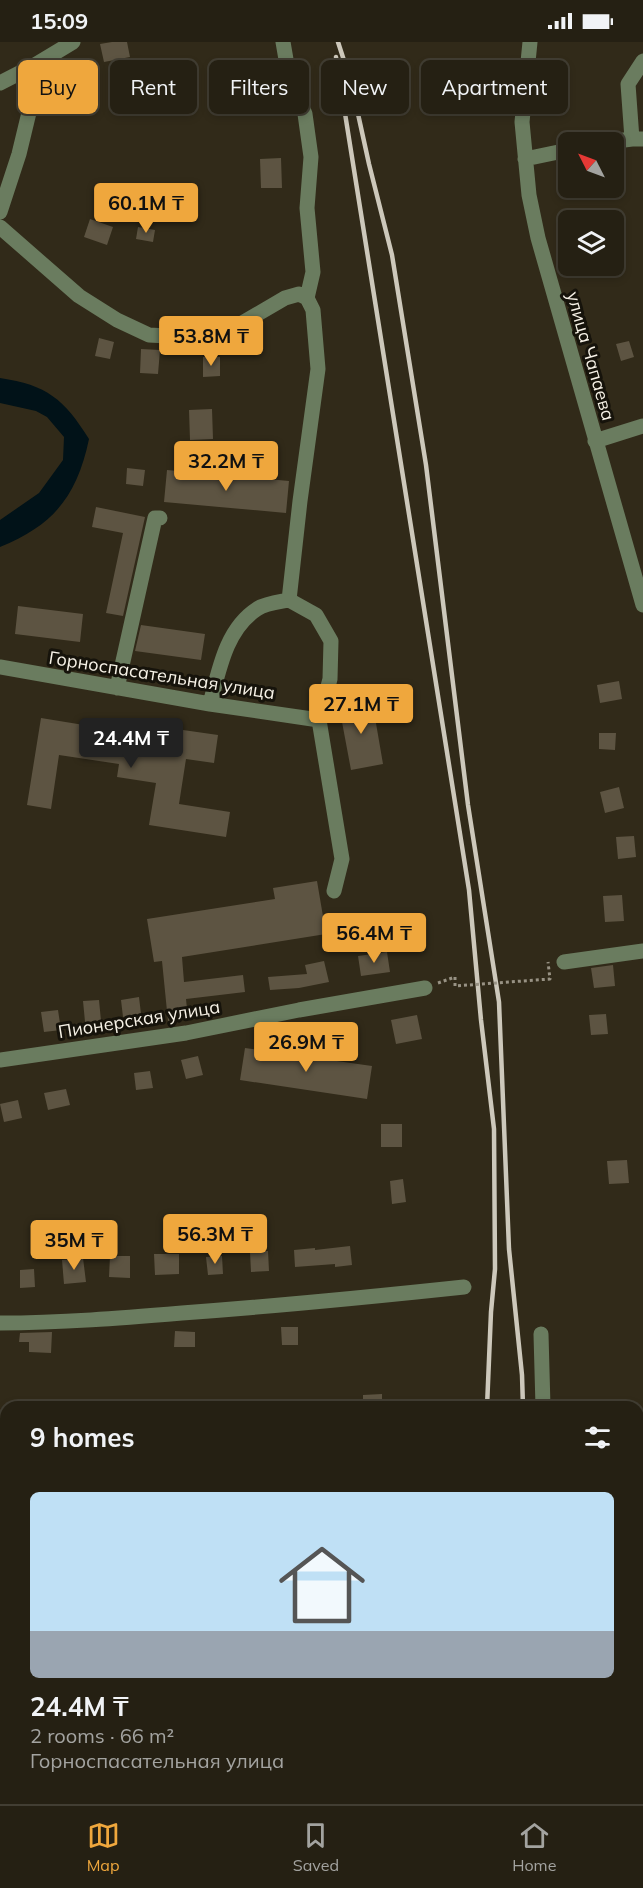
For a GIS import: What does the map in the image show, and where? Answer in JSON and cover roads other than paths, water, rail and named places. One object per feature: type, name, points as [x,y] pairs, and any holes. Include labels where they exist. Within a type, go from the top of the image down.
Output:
[{"type":"street","points":[[43,60],[73,42]]},
{"type":"street","points":[[283,42],[288,71],[305,114],[311,157],[307,208],[313,272],[307,298]]},
{"type":"street","name":"улица Чапаева","points":[[530,42],[522,122],[525,159],[538,238],[643,605]]},
{"type":"street","points":[[637,139],[628,84],[643,61]]},
{"type":"street","points":[[0,83],[18,74]]},
{"type":"street","points":[[0,212],[19,154],[29,114]]},
{"type":"street","points":[[525,159],[558,152]]},
{"type":"street","points":[[0,227],[79,296],[117,320],[149,335],[186,337],[215,335],[237,326],[285,298],[299,294],[307,298],[313,310],[318,369],[289,600]]},
{"type":"street","points":[[595,441],[643,426]]},
{"type":"street","points":[[117,688],[155,518],[160,518]]},
{"type":"street","points":[[210,704],[221,659],[239,624],[259,607],[289,600],[316,615],[331,641],[330,679],[319,720],[342,859],[334,891]]},
{"type":"street","name":"Горноспасательная улица","points":[[0,667],[210,704],[319,720]]},
{"type":"street","points":[[556,962],[643,951]]},
{"type":"street","name":"Пионерская улица","points":[[0,1060],[186,1033],[425,988]]},
{"type":"street","points":[[0,1323],[123,1318],[318,1303],[464,1287]]},
{"type":"street","points":[[541,1334],[543,1401]]},
{"type":"railway","points":[[338,42],[351,82],[392,255],[426,465],[468,805],[499,1002],[509,1249],[523,1401]]},
{"type":"railway","points":[[336,57],[469,890],[494,1129],[495,1269],[487,1401]]}]
